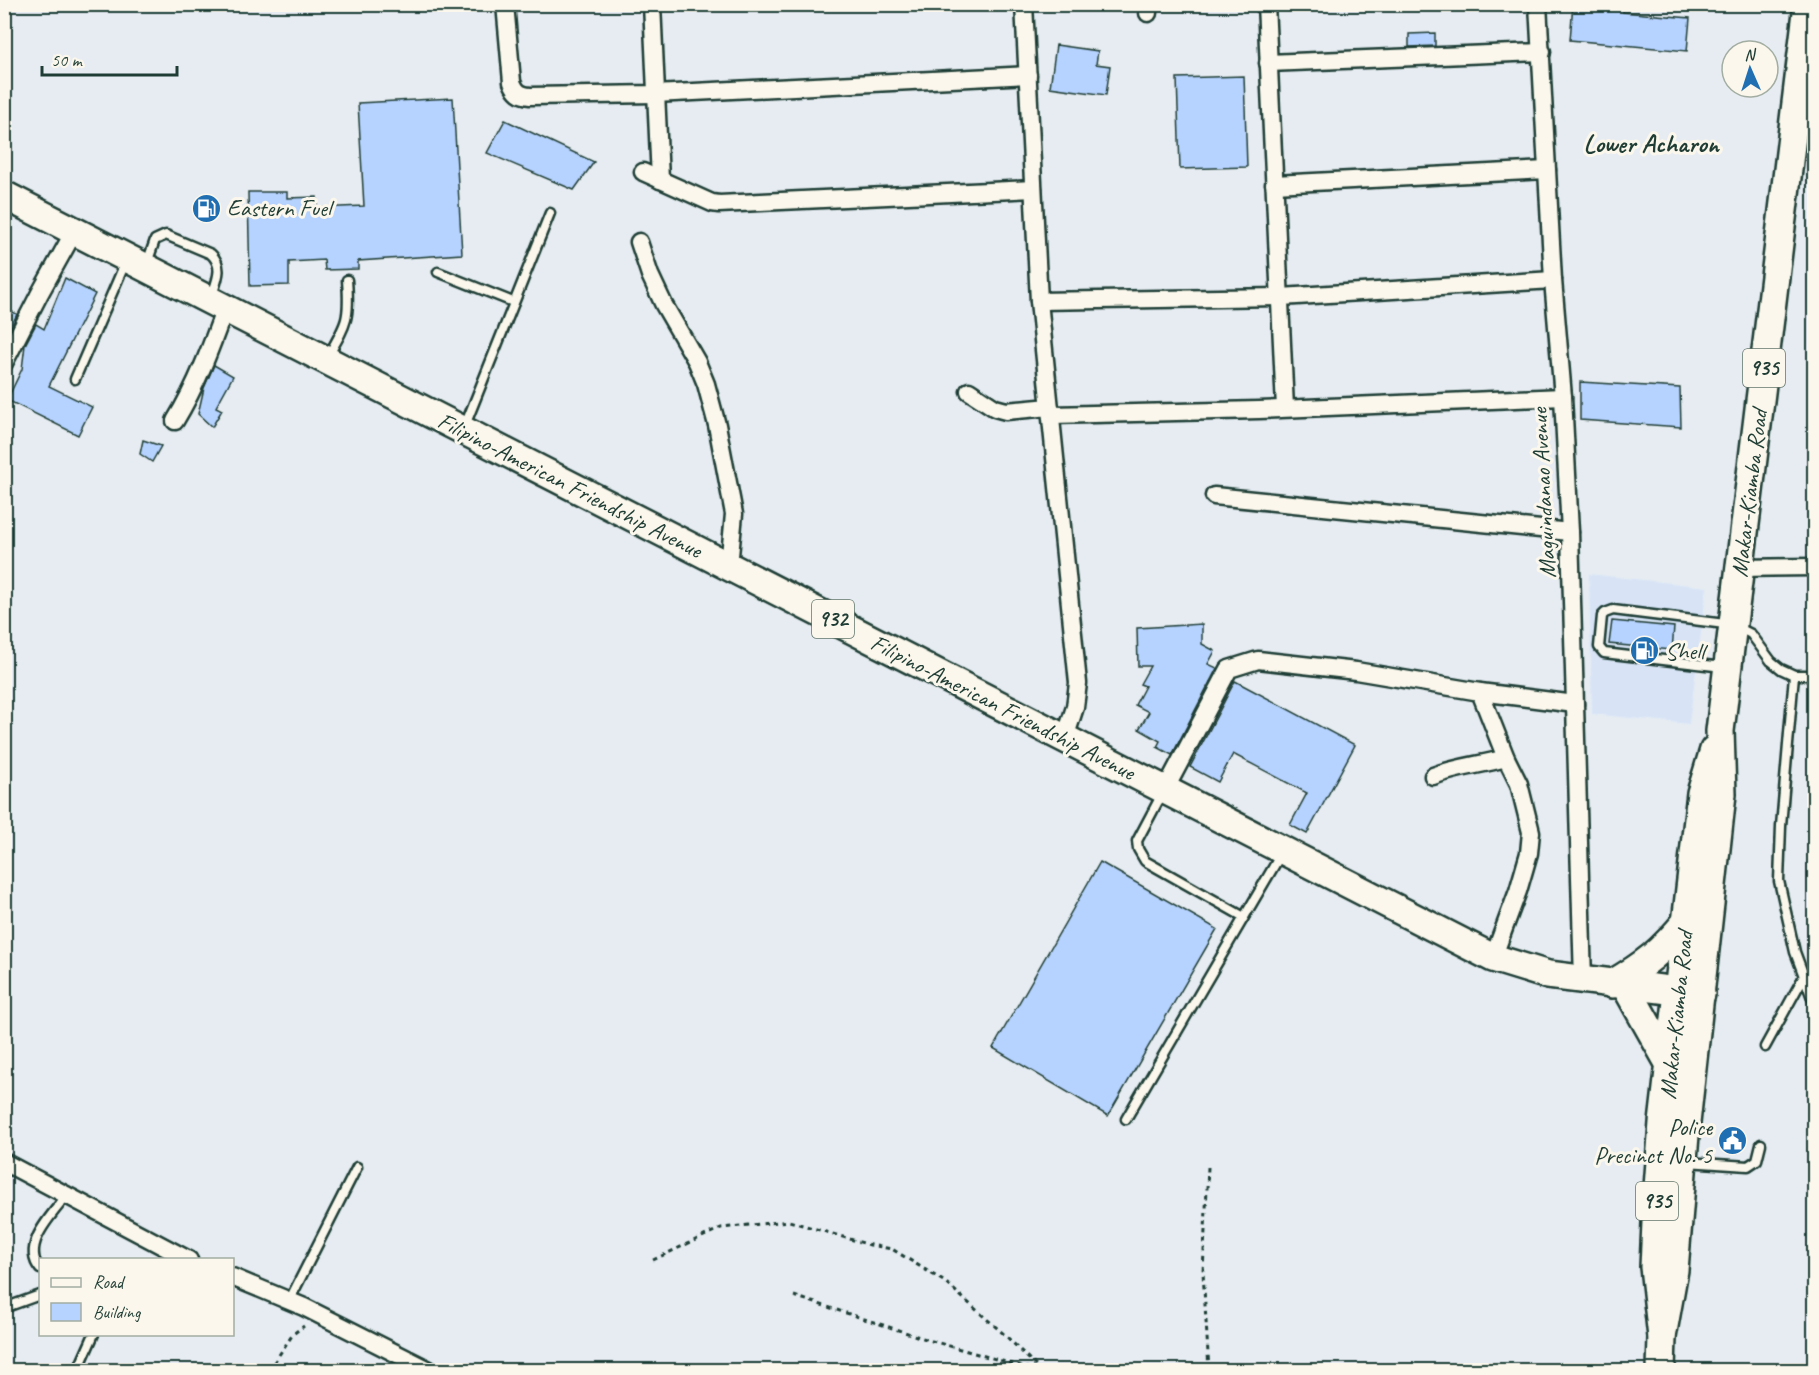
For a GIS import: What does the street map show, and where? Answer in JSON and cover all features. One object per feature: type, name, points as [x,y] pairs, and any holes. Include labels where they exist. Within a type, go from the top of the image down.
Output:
[{"type":"main road","name":"Makar-Kiamba Road","points":[[1661,1371],[1662,1337],[1654,1267],[1657,1200],[1670,1065],[1690,993],[1722,794],[1720,731],[1808,12]]},
{"type":"main road","name":"Filipino-American Friendship Avenue","points":[[4,195],[1493,958],[1539,973],[1583,981],[1690,993]]},
{"type":"main road","name":"Makar-Kiamba Road","points":[[1662,1337],[1674,1270],[1683,1161],[1690,993],[1686,922],[1701,793],[1720,731]]},
{"type":"main road","points":[[1670,1065],[1655,1035],[1618,985],[1665,947],[1686,922]]},
{"type":"street","points":[[505,4],[512,82],[515,91],[521,95],[655,94],[1028,75]]},
{"type":"street","points":[[652,4],[660,180]]},
{"type":"street","points":[[1024,4],[1039,301],[1078,683],[1075,707],[1065,738]]},
{"type":"street","points":[[1266,4],[1285,408]]},
{"type":"street","name":"Maguindanao Avenue","points":[[1538,4],[1570,532],[1583,981]]},
{"type":"street","points":[[1269,63],[1542,51]]},
{"type":"street","points":[[1274,184],[1547,170]]},
{"type":"street","points":[[643,172],[719,204],[1033,189]]},
{"type":"street","points":[[4,363],[75,230]]},
{"type":"street","points":[[639,242],[650,275],[697,362],[709,394],[734,514],[729,566]]},
{"type":"street","points":[[1039,301],[1281,297],[1553,280]]},
{"type":"street","points":[[175,421],[188,401],[206,361],[218,304]]},
{"type":"street","points":[[969,391],[994,408],[1006,411],[1285,408],[1563,397]]},
{"type":"street","points":[[1214,496],[1570,532]]},
{"type":"street","points":[[1740,568],[1815,567]]},
{"type":"street","points":[[1165,790],[1229,669],[1257,660],[1356,670],[1480,692],[1575,704]]},
{"type":"street","points":[[1480,692],[1518,784],[1531,831],[1529,853],[1521,882],[1493,958]]},
{"type":"street","points":[[1433,776],[1462,767],[1506,759]]},
{"type":"street","points":[[4,1162],[185,1258]]},
{"type":"street","points":[[234,1278],[320,1315],[429,1371]]},
{"type":"lane","points":[[463,431],[550,213]]},
{"type":"lane","points":[[75,379],[136,262],[155,240],[166,235],[211,254],[217,260],[220,270],[218,304]]},
{"type":"lane","points":[[438,272],[513,302]]},
{"type":"lane","points":[[327,359],[347,319],[349,307],[347,280]]},
{"type":"lane","points":[[1728,668],[1604,653],[1599,647],[1601,620],[1605,613],[1613,610],[1733,625],[1751,634],[1771,661],[1794,675],[1815,675]]},
{"type":"lane","points":[[1794,675],[1781,826],[1779,881],[1795,952],[1803,978],[1815,1003]]},
{"type":"lane","points":[[1165,790],[1137,842],[1141,855],[1145,861],[1244,917]]},
{"type":"lane","points":[[1126,1119],[1283,851]]},
{"type":"lane","points":[[1764,1047],[1803,978]]},
{"type":"lane","points":[[1683,1161],[1748,1166],[1757,1160],[1761,1144]]},
{"type":"lane","points":[[289,1301],[357,1167]]},
{"type":"lane","points":[[39,1267],[33,1257],[33,1247],[43,1227],[67,1195]]},
{"type":"lane","points":[[4,1308],[39,1295]]},
{"type":"lane","points":[[78,1371],[94,1336]]},
{"type":"path","points":[[1208,1167],[1203,1272],[1209,1371]]},
{"type":"path","points":[[653,1260],[721,1228],[789,1221],[870,1245],[892,1249],[945,1282],[1006,1336],[1040,1371]]},
{"type":"path","points":[[794,1296],[1034,1371]]},
{"type":"path","points":[[269,1371],[293,1334],[320,1315]]},
{"type":"shaded area","name":"Shell","points":[[1589,574],[1707,587],[1689,724],[1592,714]]},
{"type":"building","points":[[1573,4],[1624,4],[1623,12],[1690,18],[1687,51],[1570,40]]},
{"type":"building","points":[[1435,33],[1435,46],[1409,47],[1409,34]]},
{"type":"building","points":[[1056,45],[1098,51],[1096,64],[1110,66],[1106,95],[1050,87]]},
{"type":"building","points":[[1244,76],[1247,167],[1180,169],[1177,78]]},
{"type":"building","points":[[453,98],[462,254],[358,261],[358,269],[325,270],[324,260],[289,262],[289,285],[250,286],[248,192],[287,192],[287,198],[317,197],[317,208],[364,206],[358,103]]},
{"type":"building","points":[[505,120],[594,162],[574,190],[487,153]]},
{"type":"building","points":[[65,278],[95,294],[49,386],[92,407],[78,435],[7,400],[22,369],[25,345],[36,324],[44,329]]},
{"type":"building","points":[[4,308],[17,314],[7,335],[4,334]]},
{"type":"building","points":[[214,365],[233,376],[216,407],[222,410],[212,427],[198,414],[204,388]]},
{"type":"building","points":[[1580,382],[1680,388],[1681,427],[1580,420]]},
{"type":"building","points":[[143,440],[161,446],[152,462],[140,454]]},
{"type":"building","points":[[1612,621],[1674,627],[1672,650],[1609,644]]},
{"type":"building","points":[[1202,624],[1202,644],[1215,651],[1208,664],[1217,668],[1172,755],[1157,747],[1160,741],[1139,729],[1149,712],[1135,705],[1145,686],[1140,684],[1150,666],[1138,666],[1137,628]]},
{"type":"building","points":[[1235,681],[1355,745],[1307,834],[1290,825],[1307,793],[1233,754],[1218,782],[1190,767]]},
{"type":"building","points":[[1100,862],[1217,929],[1108,1116],[993,1048]]},
{"type":"place","name":"Eastern Fuel","points":[[206,208]]},
{"type":"place","name":"Shell","points":[[1644,651]]},
{"type":"place","name":"Police Precinct No. 5","points":[[1733,1141]]},
{"type":"district","name":"Lower Acharon","points":[[1651,143]]}]
